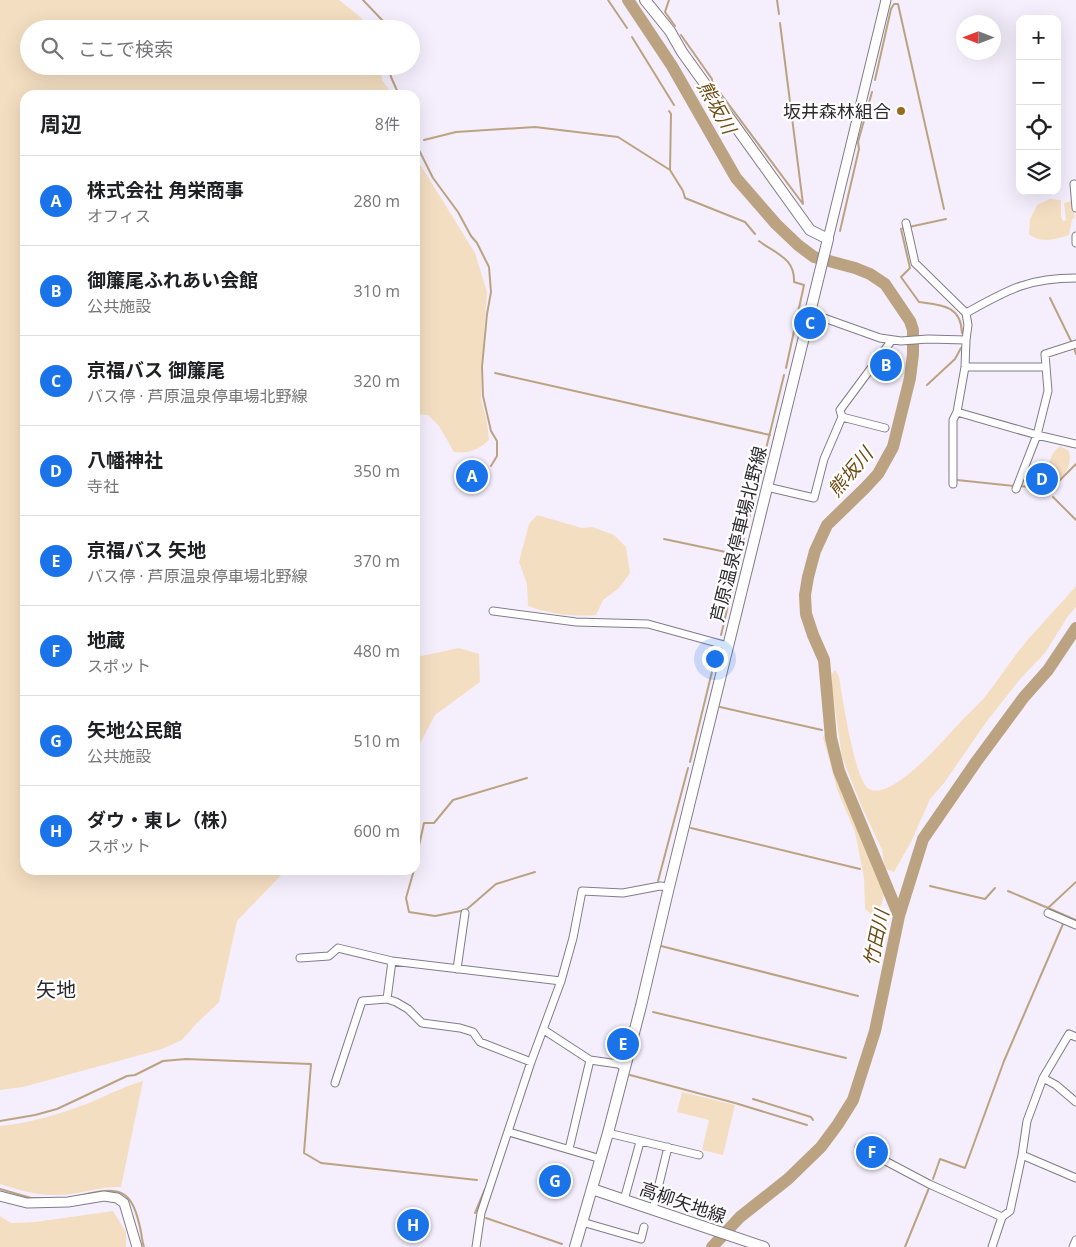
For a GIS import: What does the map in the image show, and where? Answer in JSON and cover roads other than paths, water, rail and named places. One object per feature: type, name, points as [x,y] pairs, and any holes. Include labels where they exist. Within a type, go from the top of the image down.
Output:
[{"type":"main road","points":[[644,0],[670,31],[682,52],[810,230],[828,239]]},
{"type":"main road","name":"芦原温泉停車場北野線","points":[[575,1247],[642,1006],[668,887],[828,239]]},
{"type":"main road","name":"高柳矢地線","points":[[592,1189],[764,1247]]},
{"type":"street","points":[[828,239],[886,0]]},
{"type":"street","points":[[1074,184],[1076,208]]},
{"type":"street","points":[[906,223],[914,263],[966,313],[968,326],[965,367],[957,412],[953,420],[953,484]]},
{"type":"street","points":[[1076,236],[1076,243]]},
{"type":"street","points":[[966,313],[1020,285],[1037,280],[1076,278]]},
{"type":"street","points":[[810,312],[880,338],[906,341],[928,339],[966,340]]},
{"type":"street","points":[[767,487],[814,498],[824,459],[842,417],[840,410],[892,340]]},
{"type":"street","points":[[1016,489],[1037,435],[1048,392],[1045,354],[1076,344]]},
{"type":"street","points":[[965,367],[1045,367]]},
{"type":"street","points":[[957,412],[1076,444]]},
{"type":"street","points":[[842,417],[886,428]]},
{"type":"street","points":[[494,611],[576,622],[648,624],[728,646]]},
{"type":"street","points":[[476,1247],[481,1213],[531,1062],[561,981],[573,938],[582,890],[623,893],[660,886],[668,887]]},
{"type":"street","points":[[456,969],[465,913]]},
{"type":"street","points":[[1048,914],[1076,925]]},
{"type":"street","points":[[300,958],[329,956],[338,948],[392,961],[561,981]]},
{"type":"street","points":[[387,999],[392,961]]},
{"type":"street","points":[[335,1083],[362,1001],[387,999],[396,1002],[408,1009],[422,1023],[460,1028],[473,1032],[480,1042],[531,1062]]},
{"type":"street","points":[[544,1030],[590,1060],[618,1064],[625,1068]]},
{"type":"street","points":[[992,1247],[1002,1217],[1010,1211],[1027,1121],[1043,1078],[1069,1034],[1076,1037]]},
{"type":"street","points":[[570,1149],[590,1060]]},
{"type":"street","points":[[1043,1078],[1056,1085],[1076,1102]]},
{"type":"street","points":[[508,1132],[601,1159]]},
{"type":"street","points":[[608,1133],[699,1155]]},
{"type":"street","points":[[624,1200],[640,1142]]},
{"type":"street","points":[[653,1209],[668,1147]]},
{"type":"street","points":[[859,1147],[929,1184],[1002,1217]]},
{"type":"street","points":[[1022,1155],[1076,1178]]},
{"type":"street","points":[[0,1196],[27,1203],[68,1202],[104,1196],[117,1198],[124,1203],[137,1247]]},
{"type":"street","points":[[582,1222],[641,1238],[644,1228]]},
{"type":"street","points":[[1073,1247],[1076,1240]]},
{"type":"waterway","points":[[363,0],[382,20]]},
{"type":"waterway","points":[[608,0],[627,28]]},
{"type":"waterway","name":"熊坂川","points":[[628,0],[672,66],[736,178],[776,224],[814,257],[855,268],[870,274],[885,284],[910,321],[913,330],[910,378],[893,447],[878,474],[827,525],[815,551],[805,595],[806,614],[824,660],[831,738],[839,771],[899,916]]},
{"type":"waterway","points":[[669,0],[665,12],[675,26]]},
{"type":"waterway","points":[[777,0],[779,14]]},
{"type":"waterway","points":[[875,80],[891,9],[894,4],[898,4],[944,209]]},
{"type":"waterway","points":[[681,35],[712,79],[712,82],[803,204],[780,23]]},
{"type":"waterway","points":[[632,37],[674,105]]},
{"type":"waterway","points":[[390,75],[397,90]]},
{"type":"waterway","points":[[840,231],[859,149],[858,142],[872,92]]},
{"type":"waterway","points":[[424,140],[456,132],[535,127],[618,137],[670,170],[671,114],[669,111]]},
{"type":"waterway","points":[[420,152],[433,178],[458,212],[489,267],[491,292],[482,367],[483,396],[491,431],[497,441],[497,456],[491,466]]},
{"type":"waterway","points":[[670,170],[683,191],[685,198],[745,222],[755,234]]},
{"type":"waterway","points":[[909,227],[946,219]]},
{"type":"waterway","points":[[904,228],[901,229],[910,268],[901,277],[919,302],[935,304],[954,312],[961,324],[962,333]]},
{"type":"waterway","points":[[759,241],[783,257],[791,267],[794,282],[804,285],[786,368]]},
{"type":"waterway","points":[[1050,298],[1072,343]]},
{"type":"waterway","points":[[927,385],[955,359],[961,348]]},
{"type":"waterway","points":[[1074,348],[1076,354]]},
{"type":"waterway","points":[[495,373],[770,435]]},
{"type":"waterway","points":[[756,490],[784,375]]},
{"type":"waterway","points":[[1019,486],[1051,489],[1076,464]]},
{"type":"waterway","points":[[957,480],[1014,486]]},
{"type":"waterway","points":[[1053,497],[1076,520]]},
{"type":"waterway","points":[[747,526],[754,499]]},
{"type":"waterway","points":[[664,539],[740,555]]},
{"type":"waterway","points":[[721,635],[744,539]]},
{"type":"waterway","name":"竹田川","points":[[712,1247],[740,1217],[788,1179],[821,1147],[853,1100],[875,1031],[899,916],[923,839],[976,762],[1024,697],[1048,670],[1076,628]]},
{"type":"waterway","points":[[690,762],[718,647]]},
{"type":"waterway","points":[[720,707],[822,730]]},
{"type":"waterway","points":[[658,881],[688,768]]},
{"type":"waterway","points":[[420,841],[424,823],[434,823],[453,800],[527,778]]},
{"type":"waterway","points":[[691,828],[860,869]]},
{"type":"waterway","points":[[413,875],[406,898],[409,912],[435,916],[466,910],[496,884],[535,872]]},
{"type":"waterway","points":[[1008,891],[1048,908],[1076,882]]},
{"type":"waterway","points":[[930,886],[985,899],[995,888]]},
{"type":"waterway","points":[[1048,908],[1076,920]]},
{"type":"waterway","points":[[933,1179],[940,1159],[965,1168],[1004,1061],[1063,924]]},
{"type":"waterway","points":[[661,946],[858,996]]},
{"type":"waterway","points":[[653,1012],[846,1058]]},
{"type":"waterway","points":[[0,1121],[57,1109],[163,1061],[186,1059],[311,1064],[304,1153],[321,1163],[477,1180]]},
{"type":"waterway","points":[[630,1075],[735,1103],[807,1125]]},
{"type":"waterway","points":[[753,1099],[811,1117],[813,1120]]},
{"type":"waterway","points":[[905,1247],[929,1188]]},
{"type":"waterway","points":[[0,1189],[31,1198],[59,1198]]},
{"type":"waterway","points":[[475,1213],[485,1189]]},
{"type":"waterway","points":[[79,1196],[105,1191],[122,1193],[133,1206],[144,1247]]},
{"type":"waterway","points":[[486,1218],[562,1244]]},
{"type":"place","name":"坂井森林組合","points":[[901,111]]},
{"type":"place","name":"京福バス 御簾尾","points":[[810,323]]},
{"type":"place","name":"御簾尾ふれあい会館","points":[[886,365]]},
{"type":"place","name":"株式会社 角栄商事","points":[[472,476]]},
{"type":"place","name":"八幡神社","points":[[1042,479]]},
{"type":"place","name":"京福バス 矢地","points":[[623,1044]]},
{"type":"place","name":"地蔵","points":[[872,1152]]},
{"type":"place","name":"矢地公民館","points":[[555,1181]]},
{"type":"place","name":"ダウ・東レ（株）","points":[[413,1225]]},
{"type":"district","name":"矢地","points":[[56,989]]}]
